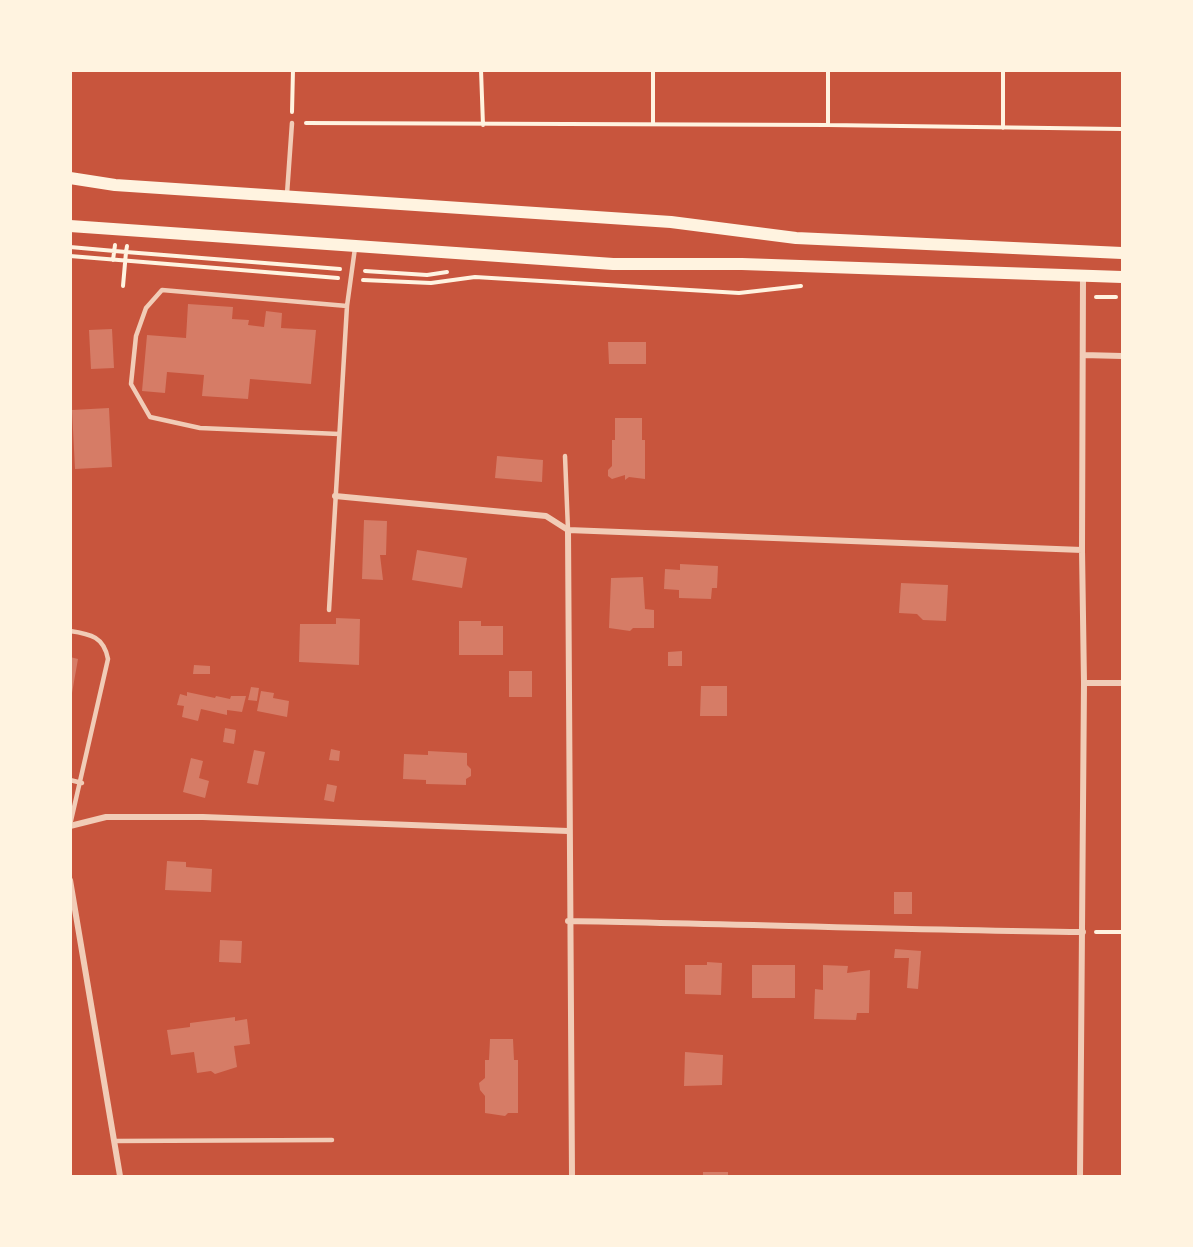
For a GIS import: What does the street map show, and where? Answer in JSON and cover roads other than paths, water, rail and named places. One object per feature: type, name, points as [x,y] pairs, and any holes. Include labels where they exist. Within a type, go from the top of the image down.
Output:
[{"type":"main road","points":[[70,178],[115,185],[671,222],[796,238],[1122,253]]},
{"type":"main road","points":[[70,226],[613,264],[742,264],[1122,277]]},
{"type":"street","points":[[1080,1176],[1084,682],[1083,276]]},
{"type":"street","points":[[1083,355],[1122,356]]},
{"type":"street","points":[[335,496],[546,516],[568,530],[1082,550]]},
{"type":"street","points":[[568,530],[568,921],[572,1176]]},
{"type":"street","points":[[1084,682],[1122,683]]},
{"type":"street","points":[[70,825],[106,816],[192,817],[568,831]]},
{"type":"street","points":[[70,880],[120,1176]]},
{"type":"street","points":[[568,921],[735,923],[875,930],[1083,932]]},
{"type":"lane","points":[[287,197],[291,123]]},
{"type":"lane","points":[[329,610],[347,306],[355,246]]},
{"type":"lane","points":[[339,434],[200,428],[150,417],[131,384],[136,336],[146,308],[162,290],[347,306]]},
{"type":"lane","points":[[565,456],[568,530]]},
{"type":"lane","points":[[70,631],[92,634],[105,646],[108,659],[82,783],[70,825]]},
{"type":"lane","points":[[70,780],[82,783]]},
{"type":"lane","points":[[115,1141],[332,1140]]}]
